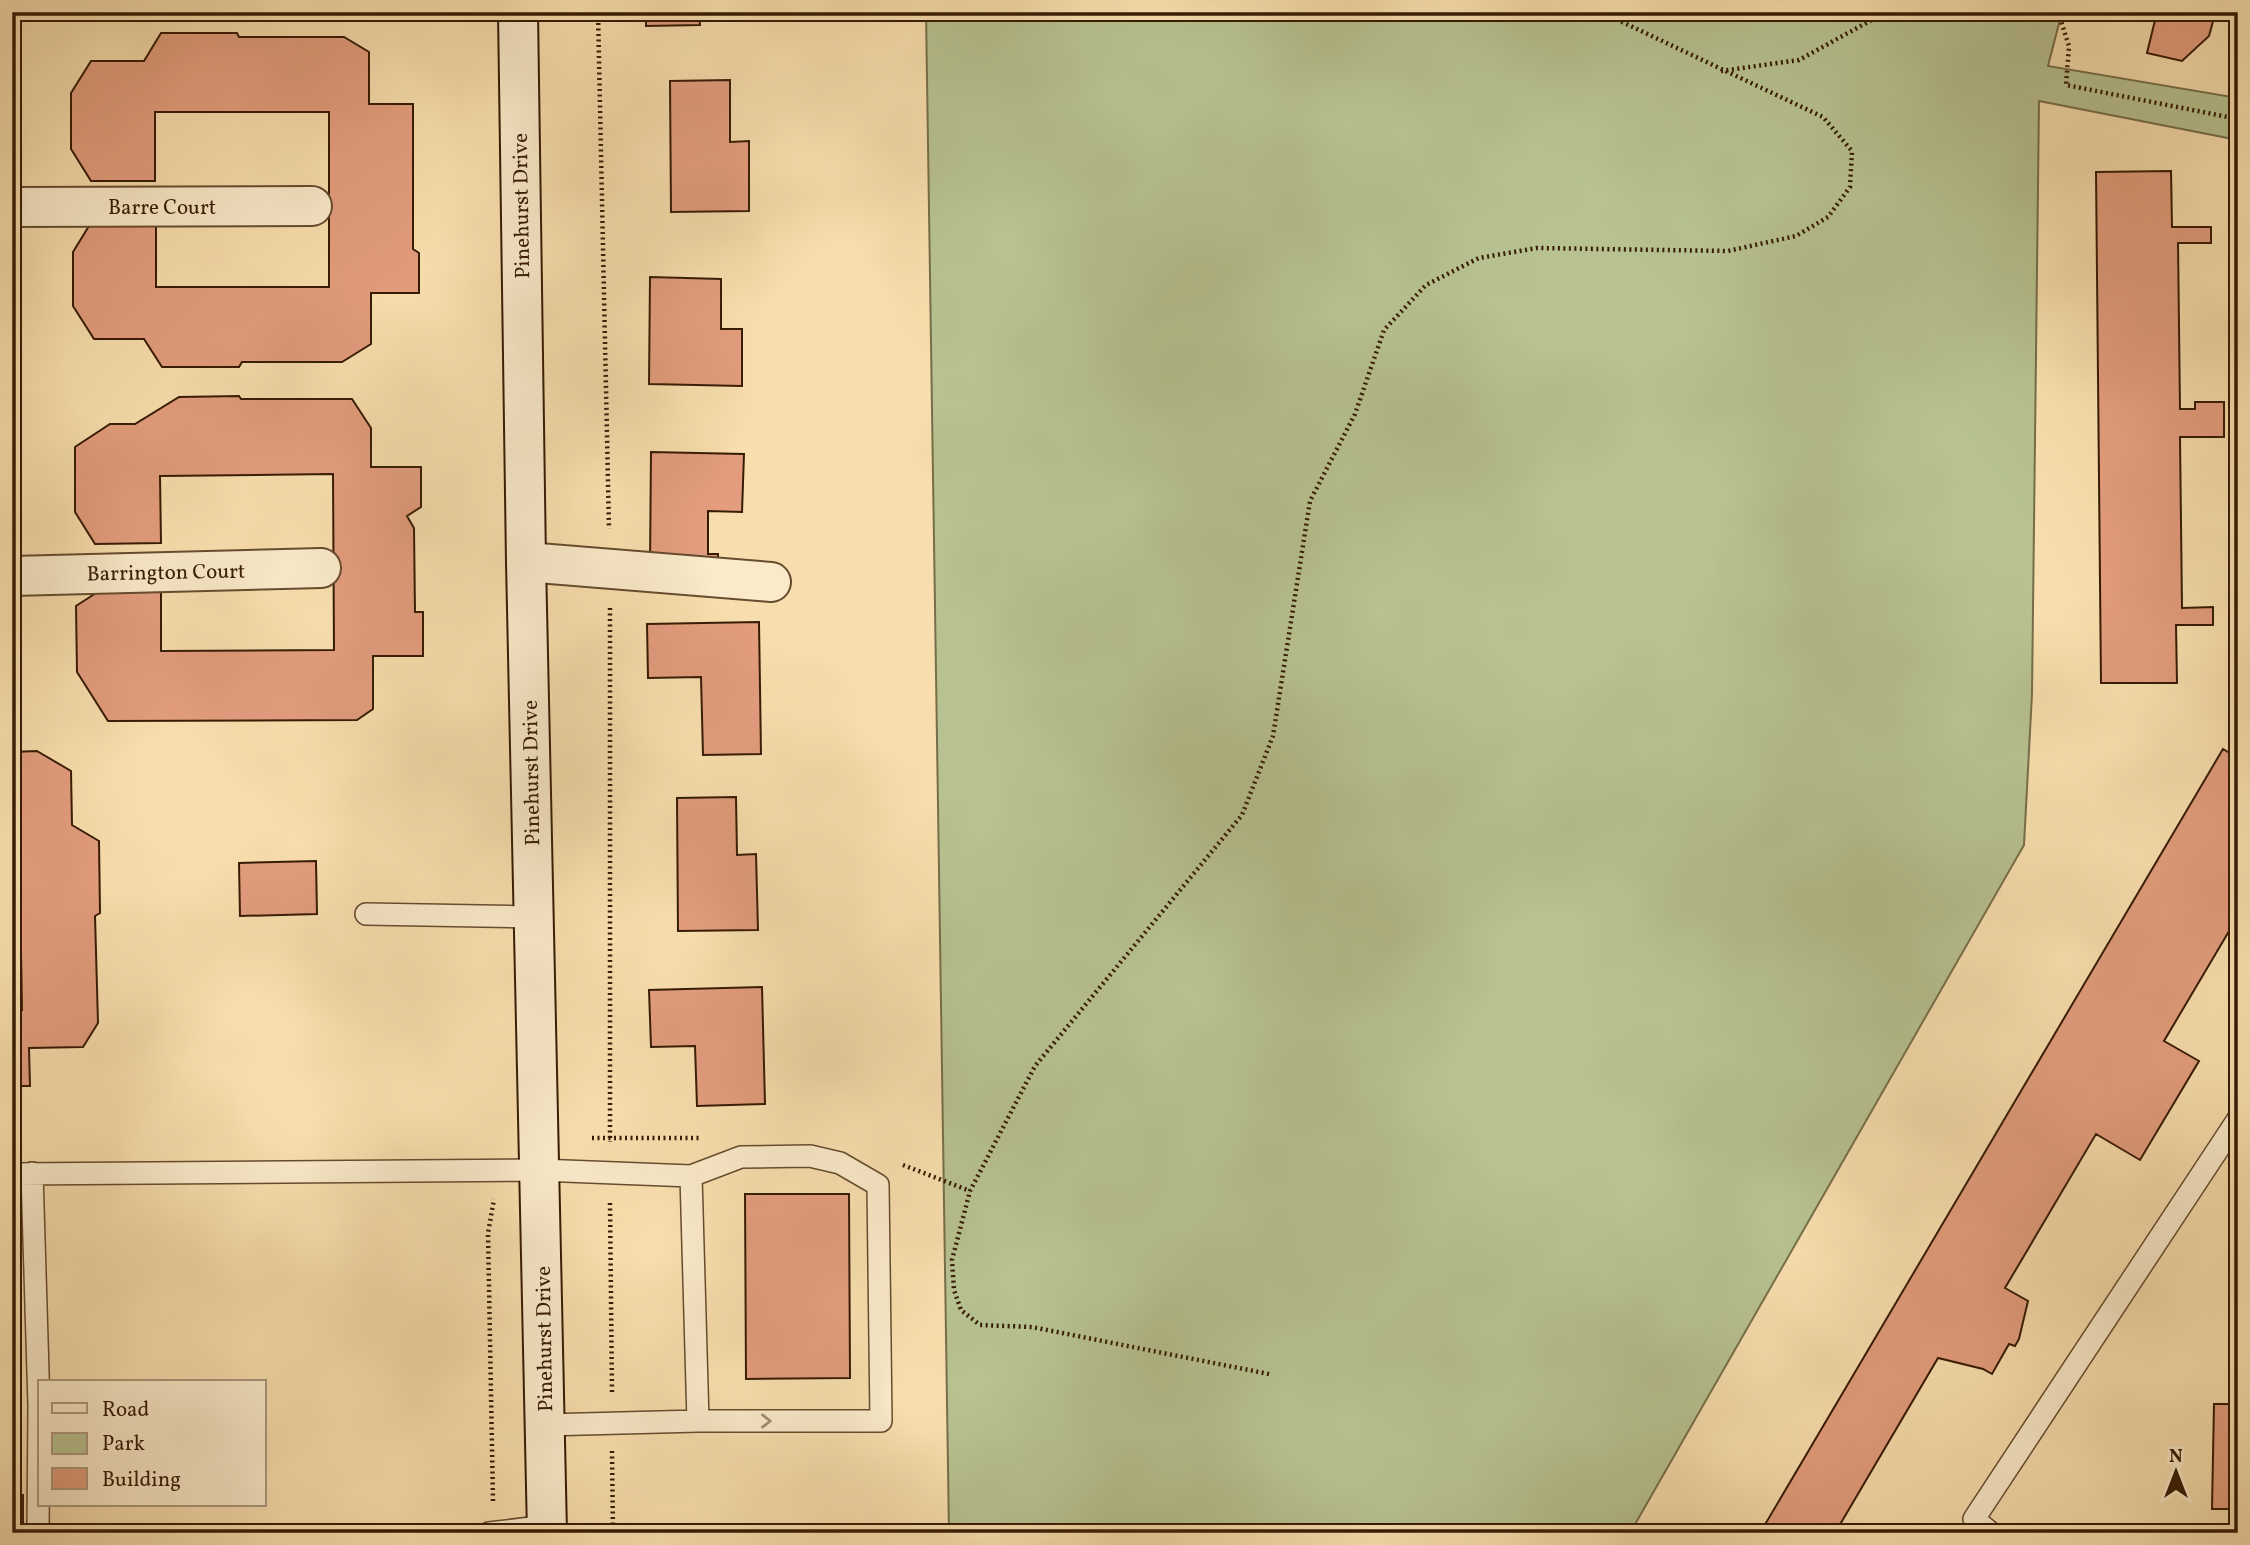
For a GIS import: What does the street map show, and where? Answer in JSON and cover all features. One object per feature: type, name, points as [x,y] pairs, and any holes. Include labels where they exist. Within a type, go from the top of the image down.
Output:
[{"type":"street","name":"Pinehurst Drive","points":[[518,12],[526,562],[547,1530]]},
{"type":"street","name":"Barre Court","points":[[12,207],[312,206]]},
{"type":"street","points":[[526,562],[771,582]]},
{"type":"street","name":"Barrington Court","points":[[12,576],[321,568]]},
{"type":"lane","points":[[366,914],[535,917]]},
{"type":"lane","points":[[1991,1533],[1969,1526],[2238,1119]]},
{"type":"lane","points":[[38,1392],[22,1173],[540,1170],[691,1176],[741,1157],[810,1156],[840,1163],[878,1185],[881,1421],[698,1421],[545,1425]]},
{"type":"lane","points":[[691,1176],[698,1421]]},
{"type":"lane","points":[[38,1506],[38,1533]]},
{"type":"lane","points":[[489,1533],[547,1530]]},
{"type":"path","points":[[598,12],[610,570],[613,1533]]},
{"type":"path","points":[[1269,1374],[1032,1327],[980,1325],[961,1310],[954,1290],[952,1260],[970,1191],[1035,1066],[1242,815],[1273,736],[1310,501],[1355,414],[1384,330],[1426,285],[1479,258],[1537,248],[1728,251],[1796,236],[1828,217],[1850,187],[1852,152],[1824,117],[1721,71],[1601,12]]},
{"type":"path","points":[[1721,71],[1799,60],[1886,12]]},
{"type":"path","points":[[2058,12],[2069,46],[2066,85],[2238,119]]},
{"type":"green space","points":[[926,12],[2062,12],[2048,66],[2238,98],[2238,140],[2039,101],[2032,694],[2024,845],[1630,1533],[949,1533]]},
{"type":"building","points":[[646,12],[699,12],[700,25],[646,26]]},
{"type":"building","points":[[2157,12],[2235,12],[2232,20],[2215,14],[2209,36],[2182,61],[2147,53]]},
{"type":"building","points":[[161,33],[237,33],[239,37],[344,37],[369,52],[369,104],[413,104],[413,249],[419,253],[419,293],[371,293],[371,344],[342,362],[242,362],[239,367],[162,367],[144,339],[94,339],[73,306],[73,252],[92,221],[156,221],[156,287],[329,287],[329,112],[155,112],[155,181],[91,181],[71,149],[71,93],[91,61],[144,61]]},
{"type":"building","points":[[730,80],[730,142],[749,141],[749,211],[671,212],[670,81]]},
{"type":"building","points":[[2171,171],[2172,227],[2211,227],[2211,243],[2178,243],[2180,409],[2195,409],[2195,402],[2224,402],[2224,437],[2180,437],[2182,608],[2213,607],[2213,625],[2176,625],[2177,683],[2101,683],[2096,172]]},
{"type":"building","points":[[650,277],[721,279],[721,329],[742,329],[742,386],[649,384]]},
{"type":"building","points":[[239,396],[241,399],[352,399],[371,428],[371,467],[421,467],[421,507],[407,516],[414,528],[415,612],[423,612],[423,656],[373,656],[373,709],[357,720],[108,721],[77,672],[76,606],[110,584],[161,583],[161,651],[334,650],[333,474],[160,476],[161,543],[95,544],[75,512],[75,447],[110,424],[135,424],[179,397]]},
{"type":"building","points":[[651,452],[744,454],[742,512],[708,511],[708,554],[718,554],[718,566],[650,565]]},
{"type":"building","points":[[759,622],[761,754],[703,755],[701,677],[648,678],[647,624]]},
{"type":"building","points":[[2223,749],[2238,758],[2238,916],[2164,1041],[2199,1061],[2140,1160],[2096,1134],[2005,1288],[2028,1301],[2019,1339],[2015,1346],[2009,1344],[1992,1374],[1983,1369],[1938,1358],[1835,1533],[1760,1533]]},
{"type":"building","points":[[37,751],[71,771],[72,825],[99,841],[100,913],[95,916],[98,1023],[83,1047],[29,1048],[30,1086],[12,1086],[12,1010],[22,1010],[19,836],[12,836],[12,752]]},
{"type":"building","points":[[736,797],[737,855],[756,854],[758,930],[678,931],[677,798]]},
{"type":"building","points":[[316,861],[317,914],[240,916],[239,863]]},
{"type":"building","points":[[762,987],[765,1104],[697,1106],[695,1046],[651,1047],[649,990]]},
{"type":"building","points":[[745,1194],[849,1194],[850,1378],[746,1379]]},
{"type":"building","points":[[2214,1404],[2238,1404],[2238,1509],[2212,1509]]},
{"type":"building","points":[[12,1495],[23,1495],[23,1533],[12,1533]]}]
